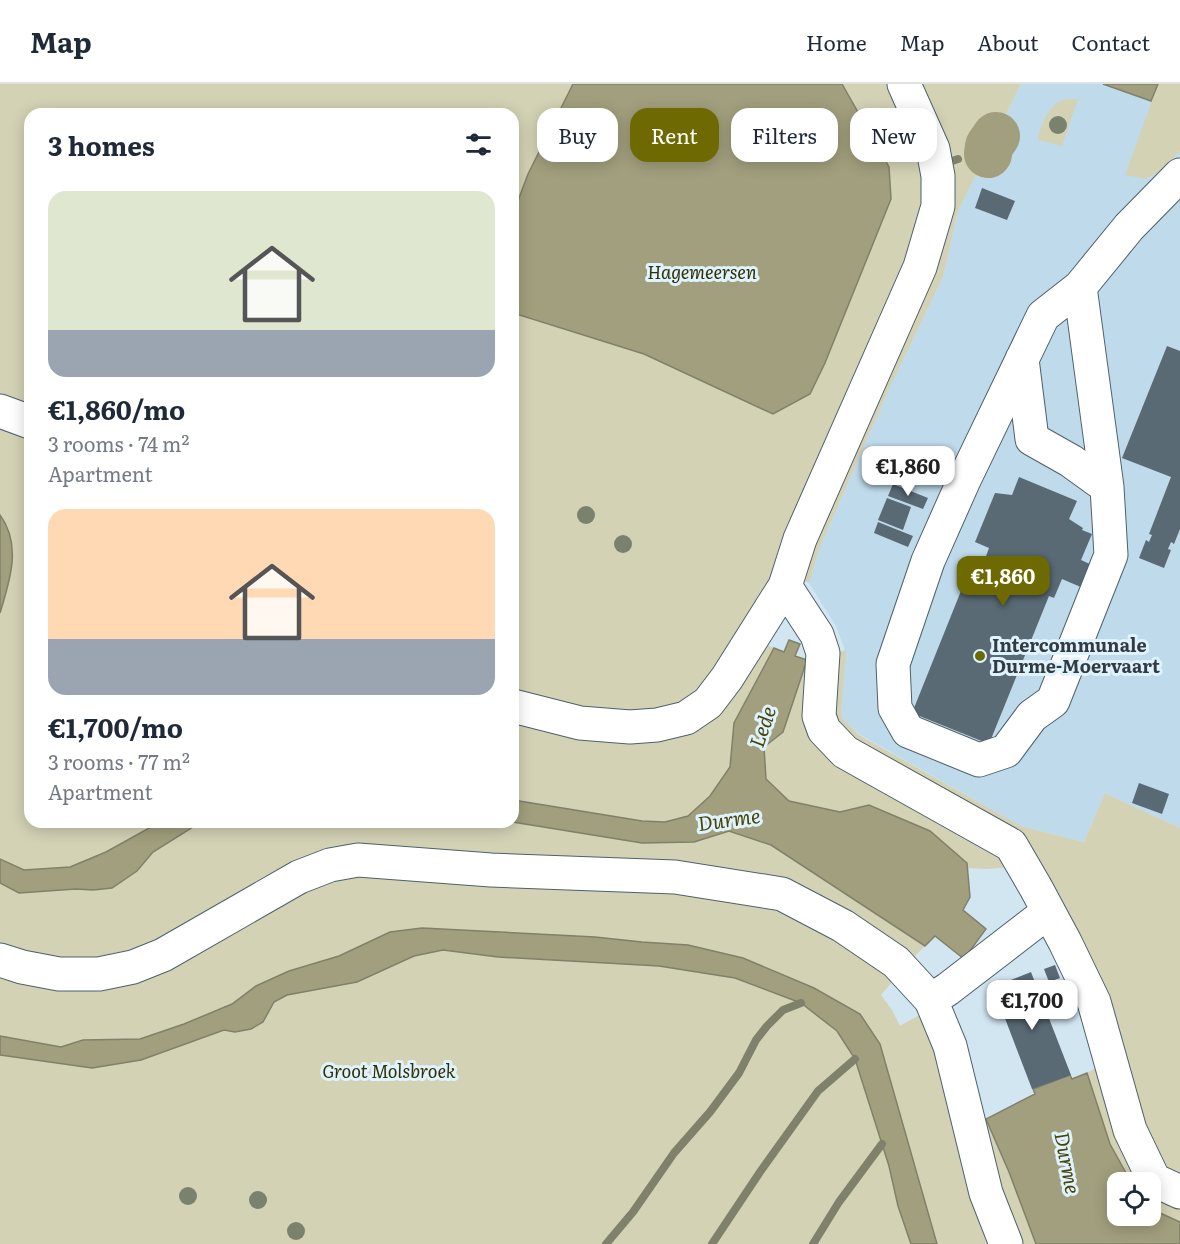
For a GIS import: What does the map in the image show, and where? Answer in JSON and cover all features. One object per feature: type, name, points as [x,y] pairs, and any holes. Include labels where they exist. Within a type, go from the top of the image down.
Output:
[{"type":"street","points":[[519,707],[580,723],[620,726],[657,725],[686,718],[708,703],[721,687],[785,586],[800,539],[920,267],[938,206],[938,176],[933,149],[904,84]]},
{"type":"street","points":[[1080,286],[1107,488],[1111,555],[1053,701],[1032,716],[1006,751],[979,760],[908,730],[896,708],[893,664],[928,561],[964,480],[1043,316],[1080,286],[1130,227],[1180,175]]},
{"type":"street","points":[[1022,359],[1032,439],[1071,461],[1107,488]]},
{"type":"street","points":[[0,411],[24,420]]},
{"type":"street","points":[[785,586],[816,636],[823,653],[819,716],[824,730],[845,752],[1011,845],[1065,942],[1094,1002],[1130,1130],[1154,1180],[1180,1192]]},
{"type":"street","points":[[0,960],[22,968],[59,974],[99,974],[133,967],[163,955],[299,877],[330,865],[358,860],[491,870],[675,877],[782,894],[843,926],[896,962],[931,1000],[950,1046],[986,1193],[1005,1244]]},
{"type":"street","points":[[931,1000],[948,990],[1048,912]]},
{"type":"shaded area","points":[[1021,84],[1180,84],[1180,828],[1105,793],[1084,842],[1021,826],[859,734],[843,719],[841,713],[845,650],[836,626],[809,583],[820,547],[889,389],[943,277],[958,211]]},
{"type":"green space","name":"Hagemeersen","points":[[0,84],[1021,84],[958,211],[943,277],[889,389],[820,547],[809,583],[801,580],[787,581],[774,587],[755,602],[769,646],[774,648],[734,723],[730,767],[710,796],[688,816],[665,822],[642,821],[519,800],[519,108],[24,108],[24,828],[149,828],[106,852],[70,867],[24,870],[0,859],[0,613],[12,563],[11,539],[0,515]]},
{"type":"green space","points":[[1158,84],[1180,84],[1180,151],[1163,169],[1146,179],[1125,175]]},
{"type":"green space","points":[[1078,99],[1062,146],[1038,140],[1043,122],[1053,106],[1063,100]]},
{"type":"green space","points":[[846,650],[841,713],[843,719],[859,735],[1021,826],[1084,842],[1105,793],[1180,828],[1180,1222],[1161,1213],[1161,1172],[1125,1172],[1110,1144],[1087,1073],[1102,1064],[1059,955],[1010,867],[967,868],[869,806],[840,812],[789,801],[766,779],[764,747],[783,732],[807,660]]},
{"type":"green space","name":"Groot Molsbroek","points":[[519,823],[642,843],[694,842],[729,831],[771,845],[925,946],[881,995],[900,1026],[939,1004],[958,1045],[1036,1244],[0,1244],[0,883],[19,893],[93,890],[137,871],[153,852],[191,828],[519,828]]},
{"type":"water","points":[[573,84],[842,84],[856,108],[850,108],[850,162],[886,162],[889,167],[891,199],[825,363],[810,394],[773,414],[644,354],[519,315],[519,198],[537,156],[537,162],[618,162],[618,108],[561,108]]},
{"type":"water","points":[[1103,84],[1158,84],[1151,101]]},
{"type":"water","points":[[0,515],[11,538],[12,563],[0,613]]},
{"type":"water","name":"Durme","points":[[789,640],[800,644],[795,656],[807,660],[783,732],[764,747],[766,779],[789,801],[840,812],[869,805],[930,831],[967,863],[970,897],[963,910],[986,929],[964,959],[935,936],[925,946],[771,845],[729,831],[694,842],[642,843],[519,823],[519,801],[642,821],[665,822],[688,816],[710,796],[730,767],[734,723],[774,648],[784,652]]},
{"type":"water","points":[[149,828],[191,828],[153,852],[137,871],[112,888],[19,893],[0,883],[0,859],[24,870],[70,867],[106,852]]},
{"type":"water","points":[[422,928],[595,937],[688,945],[743,958],[814,988],[860,1014],[880,1044],[937,1244],[911,1244],[855,1059],[837,1031],[801,1003],[735,978],[659,966],[498,957],[443,950],[414,956],[357,982],[287,995],[274,1002],[263,1022],[251,1029],[235,1032],[224,1030],[141,1060],[92,1068],[0,1055],[0,1036],[61,1047],[83,1040],[140,1039],[232,1004],[256,986],[289,971],[339,956],[390,932]]},
{"type":"water","name":"Durme","points":[[1087,1073],[1110,1144],[1125,1172],[1107,1172],[1107,1226],[1161,1226],[1161,1213],[1180,1222],[1180,1244],[1036,1244],[986,1119],[1035,1094],[1033,1089],[1070,1075],[1072,1079]]},
{"type":"building","points":[[982,188],[1015,201],[1007,220],[975,208]]},
{"type":"building","points":[[1167,346],[1180,351],[1180,529],[1174,544],[1171,542],[1168,549],[1171,550],[1164,568],[1139,558],[1146,540],[1149,542],[1152,535],[1149,534],[1171,477],[1122,458]]},
{"type":"building","name":"Intercommunale Durme-Moervaart","points":[[1019,477],[1077,501],[1069,519],[1083,528],[1082,530],[1092,534],[1081,560],[1092,565],[1083,588],[1062,579],[1054,598],[1049,596],[989,744],[912,713],[971,566],[981,570],[989,548],[975,542],[995,493],[1012,495]]},
{"type":"building","points":[[893,484],[928,498],[923,509],[888,496]]},
{"type":"building","points":[[887,498],[911,507],[903,530],[878,520]]},
{"type":"building","points":[[878,522],[913,536],[908,547],[874,533]]},
{"type":"building","points":[[1139,783],[1169,794],[1162,814],[1132,803]]},
{"type":"building","points":[[1055,965],[1060,978],[1049,982],[1044,969]]},
{"type":"building","points":[[1031,972],[1071,1075],[1032,1089],[993,987]]},
{"type":"waterway","name":"Lede","points":[[988,154],[989,146],[996,136]]},
{"type":"waterway","points":[[946,163],[958,159]]},
{"type":"waterway","points":[[606,1244],[633,1212],[674,1153],[710,1112],[739,1073],[756,1040],[767,1026],[783,1010],[801,1003]]},
{"type":"waterway","points":[[712,1244],[818,1091],[855,1059]]},
{"type":"waterway","points":[[813,1244],[839,1202],[882,1144]]},
{"type":"place","name":"Intercommunale Durme-Moervaart","points":[[980,656]]}]
